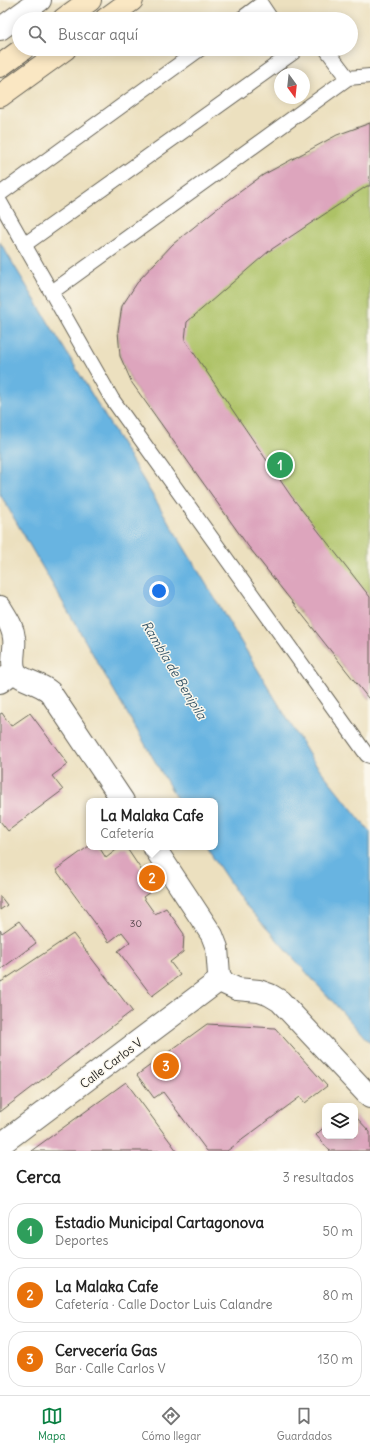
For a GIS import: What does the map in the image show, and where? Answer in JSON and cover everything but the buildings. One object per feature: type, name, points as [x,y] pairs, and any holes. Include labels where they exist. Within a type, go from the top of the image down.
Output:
[{"type":"main road","points":[[74,12],[90,0]]},
{"type":"main road","points":[[116,12],[132,0]]},
{"type":"main road","points":[[0,66],[14,56]]},
{"type":"main road","points":[[0,96],[55,56]]},
{"type":"street","points":[[23,12],[40,0]]},
{"type":"street","points":[[0,29],[12,20]]},
{"type":"street","points":[[0,607],[13,629],[15,643],[13,662],[7,676],[21,677],[41,685],[50,692],[121,798]]},
{"type":"street","points":[[156,850],[212,935],[217,948],[221,980],[232,988],[259,991],[280,1001],[370,1097]]},
{"type":"street","name":"Calle Carlos V","points":[[0,1146],[221,980]]},
{"type":"lane","points":[[250,12],[261,4],[266,12]]},
{"type":"lane","points":[[0,194],[190,56]]},
{"type":"lane","points":[[24,246],[287,56]]},
{"type":"lane","points":[[331,56],[348,78]]},
{"type":"lane","points":[[52,292],[348,78],[370,76]]},
{"type":"lane","points":[[0,202],[112,399],[366,755],[370,756]]},
{"type":"green space","points":[[370,123],[370,699],[248,546],[132,383],[120,356],[118,331],[122,306],[139,280],[173,244],[263,175],[337,135]]},
{"type":"water","name":"Rambla de Benipila","points":[[0,242],[311,758],[370,832],[370,1043],[242,901],[208,850],[218,850],[218,798],[176,798],[0,494]]},
{"type":"place","name":"Estadio Municipal Cartagonova","points":[[280,465]]},
{"type":"place","name":"La Malaka Cafe","points":[[152,878]]},
{"type":"place","name":"Cervecería Gas","points":[[166,1066]]}]
